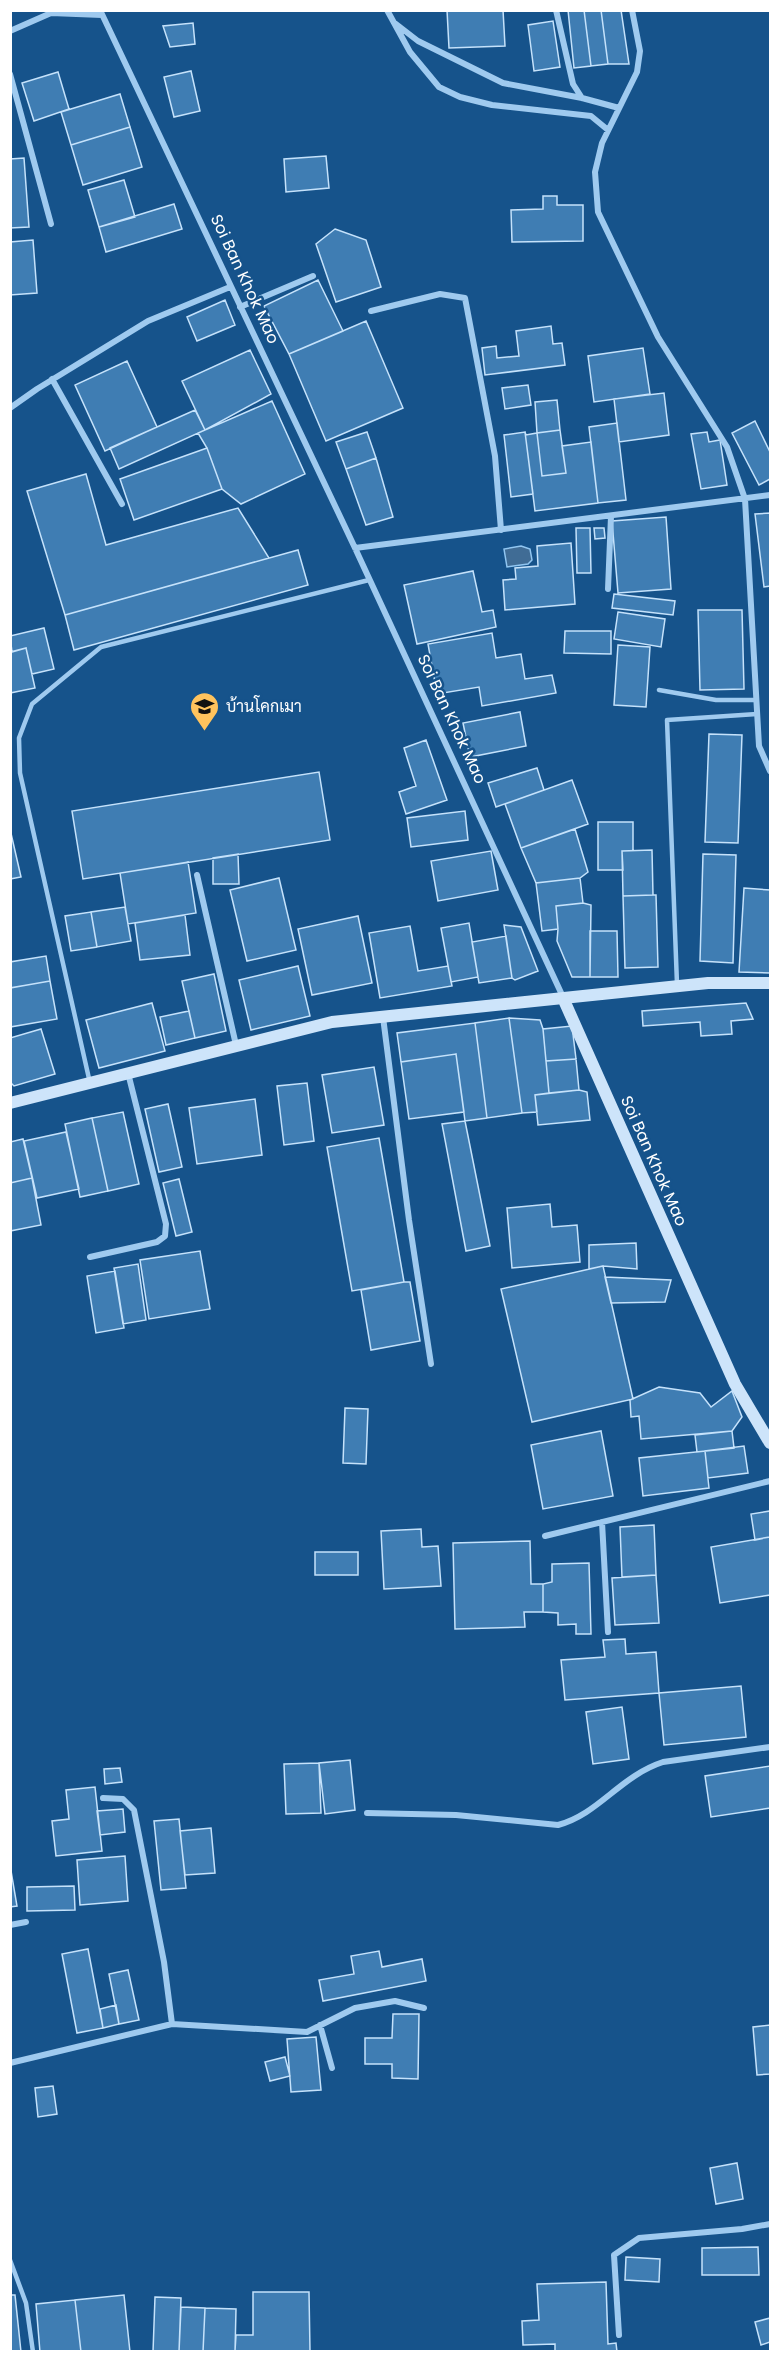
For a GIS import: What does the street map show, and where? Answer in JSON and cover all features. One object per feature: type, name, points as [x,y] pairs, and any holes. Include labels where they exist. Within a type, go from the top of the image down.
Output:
[{"type":"street","points":[[387,10],[410,52],[439,87],[460,97],[492,105],[591,116],[608,130]]},
{"type":"street","points":[[556,10],[573,84],[582,98]]},
{"type":"street","points":[[632,10],[640,51],[637,72],[602,143],[595,172],[598,212],[658,337],[727,447],[745,499],[759,746],[771,771]]},
{"type":"street","points":[[10,31],[51,14],[101,13]]},
{"type":"street","name":"Soi Ban Khok Mao","points":[[101,13],[355,548],[563,998],[735,1384],[771,1443]]},
{"type":"street","points":[[393,22],[418,41],[503,83],[582,98],[619,108]]},
{"type":"street","points":[[10,74],[51,224]]},
{"type":"street","points":[[240,307],[313,276]]},
{"type":"street","points":[[10,408],[52,379],[148,321],[230,287]]},
{"type":"street","points":[[371,311],[440,294],[465,298],[495,456],[501,530]]},
{"type":"street","points":[[52,379],[122,504]]},
{"type":"street","points":[[355,548],[771,495]]},
{"type":"street","points":[[608,589],[611,516]]},
{"type":"street","points":[[197,874],[236,1045]]},
{"type":"street","points":[[10,1103],[332,1022],[708,983],[771,983]]},
{"type":"street","points":[[382,1017],[431,1364]]},
{"type":"street","points":[[90,1257],[158,1242],[165,1236],[166,1224],[128,1072]]},
{"type":"street","points":[[545,1536],[771,1481]]},
{"type":"street","points":[[602,1522],[608,1632]]},
{"type":"street","points":[[367,1813],[456,1815],[558,1825],[588,1812],[618,1786],[647,1767],[663,1762],[771,1747]]},
{"type":"street","points":[[104,1798],[123,1799],[134,1810],[164,1962],[172,2024]]},
{"type":"street","points":[[10,1925],[26,1922]]},
{"type":"street","points":[[10,2063],[172,2024],[307,2032],[355,2008],[395,2001],[424,2008]]},
{"type":"street","points":[[320,2025],[332,2068]]},
{"type":"street","points":[[618,2335],[614,2255],[639,2238],[742,2229],[771,2224]]},
{"type":"lane","points":[[90,1083],[20,773],[19,738],[32,704],[101,647],[369,580]]},
{"type":"lane","points":[[659,690],[716,700],[756,700]]},
{"type":"lane","points":[[677,986],[667,720],[757,714]]},
{"type":"lane","points":[[10,2259],[26,2303],[33,2352]]},
{"type":"water","points":[[521,546],[530,549],[532,560],[528,564],[507,567],[504,549]]},
{"type":"building","points":[[447,10],[503,10],[505,46],[449,48]]},
{"type":"building","points":[[568,10],[584,10],[591,66],[574,68]]},
{"type":"building","points":[[584,10],[601,10],[608,64],[591,66]]},
{"type":"building","points":[[601,10],[621,10],[629,64],[608,64]]},
{"type":"building","points":[[553,21],[560,67],[534,71],[528,25]]},
{"type":"building","points":[[193,23],[195,44],[170,47],[163,26]]},
{"type":"building","points":[[191,71],[200,111],[174,117],[164,77]]},
{"type":"building","points":[[58,72],[69,109],[34,121],[22,83]]},
{"type":"building","points":[[120,94],[130,127],[71,145],[61,112]]},
{"type":"building","points":[[130,127],[142,167],[83,185],[71,145]]},
{"type":"building","points":[[326,156],[329,188],[286,192],[284,159]]},
{"type":"building","points":[[24,158],[29,227],[10,228],[10,159]]},
{"type":"building","points":[[124,180],[135,217],[99,227],[88,190]]},
{"type":"building","points":[[543,196],[557,196],[557,205],[583,205],[583,241],[512,242],[511,210],[543,209]]},
{"type":"building","points":[[174,204],[182,229],[106,252],[99,227]]},
{"type":"building","points":[[335,229],[366,240],[381,287],[336,302],[316,244]]},
{"type":"building","points":[[33,240],[37,293],[10,295],[10,242]]},
{"type":"building","points":[[318,280],[343,331],[289,354],[264,306]]},
{"type":"building","points":[[225,300],[235,325],[197,341],[187,317]]},
{"type":"building","points":[[366,321],[403,408],[326,441],[289,354]]},
{"type":"building","points":[[551,326],[553,344],[562,343],[565,365],[485,375],[482,348],[496,346],[497,358],[519,356],[516,331]]},
{"type":"building","points":[[643,348],[650,394],[594,402],[588,356]]},
{"type":"building","points":[[250,350],[271,394],[205,430],[182,381]]},
{"type":"building","points":[[127,361],[157,427],[105,451],[75,385]]},
{"type":"building","points":[[528,385],[531,405],[505,409],[502,388]]},
{"type":"building","points":[[664,393],[669,435],[619,442],[614,399]]},
{"type":"building","points":[[557,400],[560,430],[537,433],[535,402]]},
{"type":"building","points":[[272,401],[305,474],[241,504],[222,489],[207,448],[198,433]]},
{"type":"building","points":[[195,410],[205,430],[119,469],[110,448]]},
{"type":"building","points":[[755,421],[770,452],[770,479],[759,485],[732,433]]},
{"type":"building","points":[[617,423],[626,500],[598,503],[589,427]]},
{"type":"building","points":[[560,430],[566,473],[542,476],[537,433]]},
{"type":"building","points":[[367,432],[376,458],[346,469],[336,442]]},
{"type":"building","points":[[525,432],[533,494],[511,497],[504,435]]},
{"type":"building","points":[[525,432],[526,435],[537,433],[542,476],[566,473],[562,446],[591,442],[598,503],[535,511]]},
{"type":"building","points":[[707,432],[709,442],[720,440],[727,485],[701,489],[691,434]]},
{"type":"building","points":[[207,448],[222,489],[134,520],[120,479]]},
{"type":"building","points":[[376,458],[393,517],[366,525],[346,469]]},
{"type":"building","points":[[86,474],[106,545],[238,508],[269,558],[65,615],[27,491]]},
{"type":"building","points":[[770,513],[770,586],[764,587],[755,514]]},
{"type":"building","points":[[666,517],[671,589],[618,593],[612,521]]},
{"type":"building","points":[[576,528],[590,528],[591,573],[577,573]]},
{"type":"building","points":[[594,528],[604,528],[605,538],[595,539]]},
{"type":"building","points":[[571,543],[575,604],[505,610],[503,580],[516,579],[515,568],[538,566],[537,546]]},
{"type":"building","points":[[298,550],[308,585],[74,650],[65,615]]},
{"type":"building","points":[[473,571],[482,612],[493,610],[496,627],[417,644],[404,585]]},
{"type":"building","points":[[614,594],[675,601],[673,615],[612,608]]},
{"type":"building","points":[[698,610],[742,610],[744,689],[700,690]]},
{"type":"building","points":[[618,612],[665,619],[661,647],[614,639]]},
{"type":"building","points":[[44,628],[54,669],[32,674],[26,648],[12,652],[10,636]]},
{"type":"building","points":[[565,631],[611,631],[611,654],[564,653]]},
{"type":"building","points":[[492,633],[496,658],[521,654],[525,679],[552,675],[556,693],[482,706],[479,687],[437,694],[428,644]]},
{"type":"building","points":[[618,645],[650,647],[646,707],[614,705]]},
{"type":"building","points":[[26,648],[35,688],[10,693],[10,652]]},
{"type":"building","points":[[520,712],[526,746],[470,757],[463,723]]},
{"type":"building","points":[[709,734],[742,735],[738,843],[705,842]]},
{"type":"building","points":[[426,740],[447,800],[406,814],[399,792],[416,786],[404,748]]},
{"type":"building","points":[[537,768],[544,790],[496,807],[488,783]]},
{"type":"building","points":[[319,772],[330,840],[83,879],[72,811]]},
{"type":"building","points":[[572,780],[588,824],[521,848],[505,804]]},
{"type":"building","points":[[465,811],[468,840],[411,847],[407,818]]},
{"type":"building","points":[[598,822],[633,822],[633,851],[622,851],[623,870],[598,870]]},
{"type":"building","points":[[10,829],[21,877],[10,879]]},
{"type":"building","points":[[575,829],[588,872],[580,878],[536,883],[521,848]]},
{"type":"building","points":[[652,850],[653,895],[623,896],[622,851]]},
{"type":"building","points":[[491,851],[498,890],[438,901],[431,861]]},
{"type":"building","points":[[238,854],[239,884],[213,884],[213,858]]},
{"type":"building","points":[[703,854],[736,855],[733,963],[700,961]]},
{"type":"building","points":[[188,862],[196,913],[128,924],[120,873]]},
{"type":"building","points":[[279,878],[296,950],[247,961],[230,890]]},
{"type":"building","points":[[580,878],[583,903],[556,906],[558,929],[542,931],[536,883]]},
{"type":"building","points":[[744,888],[770,890],[770,973],[739,972]]},
{"type":"building","points":[[656,895],[658,967],[625,968],[623,896]]},
{"type":"building","points":[[583,903],[591,905],[590,977],[572,977],[557,941],[556,906]]},
{"type":"building","points":[[125,907],[131,941],[97,947],[91,912]]},
{"type":"building","points":[[91,912],[97,947],[71,951],[65,916]]},
{"type":"building","points":[[185,915],[190,955],[140,960],[135,923]]},
{"type":"building","points":[[358,916],[372,983],[312,995],[298,929]]},
{"type":"building","points":[[469,923],[478,977],[451,982],[441,928]]},
{"type":"building","points":[[504,925],[521,927],[538,971],[515,980],[512,978]]},
{"type":"building","points":[[410,926],[418,971],[448,966],[452,986],[380,998],[369,933]]},
{"type":"building","points":[[590,931],[617,931],[618,977],[590,977]]},
{"type":"building","points":[[506,936],[512,978],[479,983],[472,942]]},
{"type":"building","points":[[46,956],[50,981],[10,988],[10,962]]},
{"type":"building","points":[[298,966],[310,1016],[251,1030],[239,980]]},
{"type":"building","points":[[214,974],[226,1031],[195,1038],[182,981]]},
{"type":"building","points":[[50,981],[57,1019],[10,1027],[10,988]]},
{"type":"building","points":[[152,1003],[165,1051],[99,1068],[86,1020]]},
{"type":"building","points":[[746,1003],[753,1019],[731,1021],[732,1034],[701,1036],[700,1022],[643,1026],[642,1011]]},
{"type":"building","points":[[189,1011],[195,1038],[166,1045],[160,1017]]},
{"type":"building","points":[[509,1018],[522,1113],[487,1118],[475,1023]]},
{"type":"building","points":[[509,1018],[540,1020],[543,1029],[549,1093],[535,1095],[537,1112],[522,1113]]},
{"type":"building","points":[[475,1023],[487,1118],[465,1121],[456,1054],[401,1062],[397,1033]]},
{"type":"building","points":[[572,1026],[576,1059],[546,1061],[543,1029]]},
{"type":"building","points":[[41,1029],[55,1074],[14,1086],[10,1082],[10,1038]]},
{"type":"building","points":[[456,1054],[464,1112],[409,1119],[401,1062]]},
{"type":"building","points":[[576,1059],[579,1090],[549,1093],[546,1061]]},
{"type":"building","points":[[374,1067],[384,1125],[332,1133],[322,1075]]},
{"type":"building","points":[[307,1083],[314,1141],[284,1145],[277,1086]]},
{"type":"building","points":[[579,1090],[587,1092],[590,1120],[538,1125],[535,1095]]},
{"type":"building","points":[[255,1099],[262,1155],[197,1164],[189,1108]]},
{"type":"building","points":[[168,1104],[182,1167],[159,1172],[145,1109]]},
{"type":"building","points":[[123,1112],[139,1184],[108,1191],[92,1118]]},
{"type":"building","points":[[92,1118],[108,1191],[80,1197],[65,1124]]},
{"type":"building","points":[[465,1121],[490,1246],[466,1251],[442,1124]]},
{"type":"building","points":[[66,1132],[79,1189],[37,1198],[24,1141]]},
{"type":"building","points":[[379,1138],[404,1282],[352,1291],[327,1147]]},
{"type":"building","points":[[23,1139],[32,1178],[10,1183],[10,1142]]},
{"type":"building","points":[[32,1178],[41,1225],[10,1231],[10,1183]]},
{"type":"building","points":[[179,1179],[192,1232],[176,1236],[163,1183]]},
{"type":"building","points":[[550,1204],[552,1227],[577,1225],[580,1262],[512,1268],[507,1208]]},
{"type":"building","points":[[636,1243],[637,1269],[603,1266],[589,1269],[589,1245]]},
{"type":"building","points":[[200,1251],[210,1309],[149,1319],[140,1260]]},
{"type":"building","points":[[138,1264],[146,1320],[123,1324],[114,1268]]},
{"type":"building","points":[[603,1266],[633,1399],[532,1422],[501,1289]]},
{"type":"building","points":[[115,1271],[124,1328],[96,1333],[87,1276]]},
{"type":"building","points":[[605,1277],[671,1280],[665,1302],[611,1303]]},
{"type":"building","points":[[410,1282],[420,1341],[371,1350],[361,1290]]},
{"type":"building","points":[[659,1387],[700,1393],[711,1407],[732,1391],[742,1417],[732,1431],[641,1439],[639,1416],[631,1417],[630,1400]]},
{"type":"building","points":[[345,1408],[368,1409],[366,1464],[343,1463]]},
{"type":"building","points":[[601,1431],[613,1496],[543,1509],[531,1445]]},
{"type":"building","points":[[732,1431],[734,1448],[697,1452],[695,1435]]},
{"type":"building","points":[[744,1446],[748,1473],[708,1478],[705,1451]]},
{"type":"building","points":[[705,1451],[709,1488],[643,1496],[639,1458]]},
{"type":"building","points":[[770,1511],[770,1537],[755,1540],[751,1514]]},
{"type":"building","points":[[654,1525],[656,1575],[622,1577],[620,1527]]},
{"type":"building","points":[[421,1529],[422,1547],[438,1546],[441,1586],[384,1589],[381,1531]]},
{"type":"building","points":[[770,1537],[770,1595],[720,1603],[711,1547]]},
{"type":"building","points":[[530,1541],[531,1584],[543,1584],[543,1612],[524,1612],[525,1627],[455,1629],[453,1543]]},
{"type":"building","points":[[315,1552],[358,1552],[358,1575],[315,1575]]},
{"type":"building","points":[[589,1563],[591,1634],[576,1634],[576,1624],[558,1625],[558,1613],[543,1612],[543,1584],[552,1582],[552,1564]]},
{"type":"building","points":[[656,1575],[659,1623],[615,1625],[612,1578]]},
{"type":"building","points":[[625,1639],[626,1654],[656,1652],[659,1693],[565,1700],[561,1660],[605,1657],[603,1640]]},
{"type":"building","points":[[741,1686],[746,1737],[664,1745],[659,1693]]},
{"type":"building","points":[[622,1707],[629,1759],[593,1764],[586,1712]]},
{"type":"building","points":[[350,1760],[355,1810],[325,1814],[319,1763]]},
{"type":"building","points":[[319,1763],[321,1813],[286,1814],[284,1764]]},
{"type":"building","points":[[770,1766],[770,1808],[711,1817],[705,1776]]},
{"type":"building","points":[[120,1768],[122,1782],[105,1784],[104,1769]]},
{"type":"building","points":[[95,1787],[102,1851],[56,1856],[52,1821],[69,1819],[66,1790]]},
{"type":"building","points":[[123,1809],[125,1832],[100,1835],[97,1811]]},
{"type":"building","points":[[179,1819],[186,1888],[161,1890],[154,1821]]},
{"type":"building","points":[[211,1828],[215,1873],[185,1875],[180,1831]]},
{"type":"building","points":[[125,1856],[128,1901],[80,1905],[77,1860]]},
{"type":"building","points":[[10,1865],[17,1906],[10,1907]]},
{"type":"building","points":[[74,1886],[75,1910],[27,1911],[27,1887]]},
{"type":"building","points":[[88,1949],[103,2028],[77,2033],[62,1954]]},
{"type":"building","points":[[379,1951],[382,1967],[422,1959],[426,1981],[323,2001],[319,1980],[354,1974],[351,1956]]},
{"type":"building","points":[[128,1970],[139,2020],[119,2024],[109,1974]]},
{"type":"building","points":[[116,2005],[119,2024],[103,2028],[100,2009]]},
{"type":"building","points":[[393,2014],[419,2014],[418,2079],[392,2078],[392,2064],[365,2064],[365,2038],[392,2038]]},
{"type":"building","points":[[770,2025],[770,2074],[757,2075],[753,2027]]},
{"type":"building","points":[[316,2037],[321,2090],[291,2092],[287,2039]]},
{"type":"building","points":[[285,2057],[290,2076],[270,2081],[265,2062]]},
{"type":"building","points":[[53,2086],[57,2114],[38,2117],[35,2088]]},
{"type":"building","points":[[737,2163],[743,2199],[716,2204],[710,2168]]},
{"type":"building","points":[[758,2247],[759,2275],[702,2275],[702,2248]]},
{"type":"building","points":[[626,2257],[660,2259],[659,2282],[625,2280]]},
{"type":"building","points":[[606,2282],[608,2344],[616,2343],[617,2352],[555,2352],[555,2344],[523,2345],[522,2321],[539,2320],[537,2284]]},
{"type":"building","points":[[253,2292],[309,2292],[310,2351],[235,2351],[236,2335],[253,2335]]},
{"type":"building","points":[[10,2295],[15,2295],[21,2352],[10,2352]]},
{"type":"building","points":[[124,2295],[130,2352],[81,2352],[75,2300]]},
{"type":"building","points":[[155,2297],[181,2298],[179,2352],[153,2352]]},
{"type":"building","points":[[75,2300],[81,2352],[40,2352],[36,2304]]},
{"type":"building","points":[[181,2307],[205,2308],[203,2352],[179,2352]]},
{"type":"building","points":[[205,2308],[236,2309],[235,2352],[203,2352]]},
{"type":"building","points":[[770,2318],[770,2342],[761,2345],[755,2322]]},
{"type":"place","name":"บ้านโคกเมา","points":[[205,732]]}]
